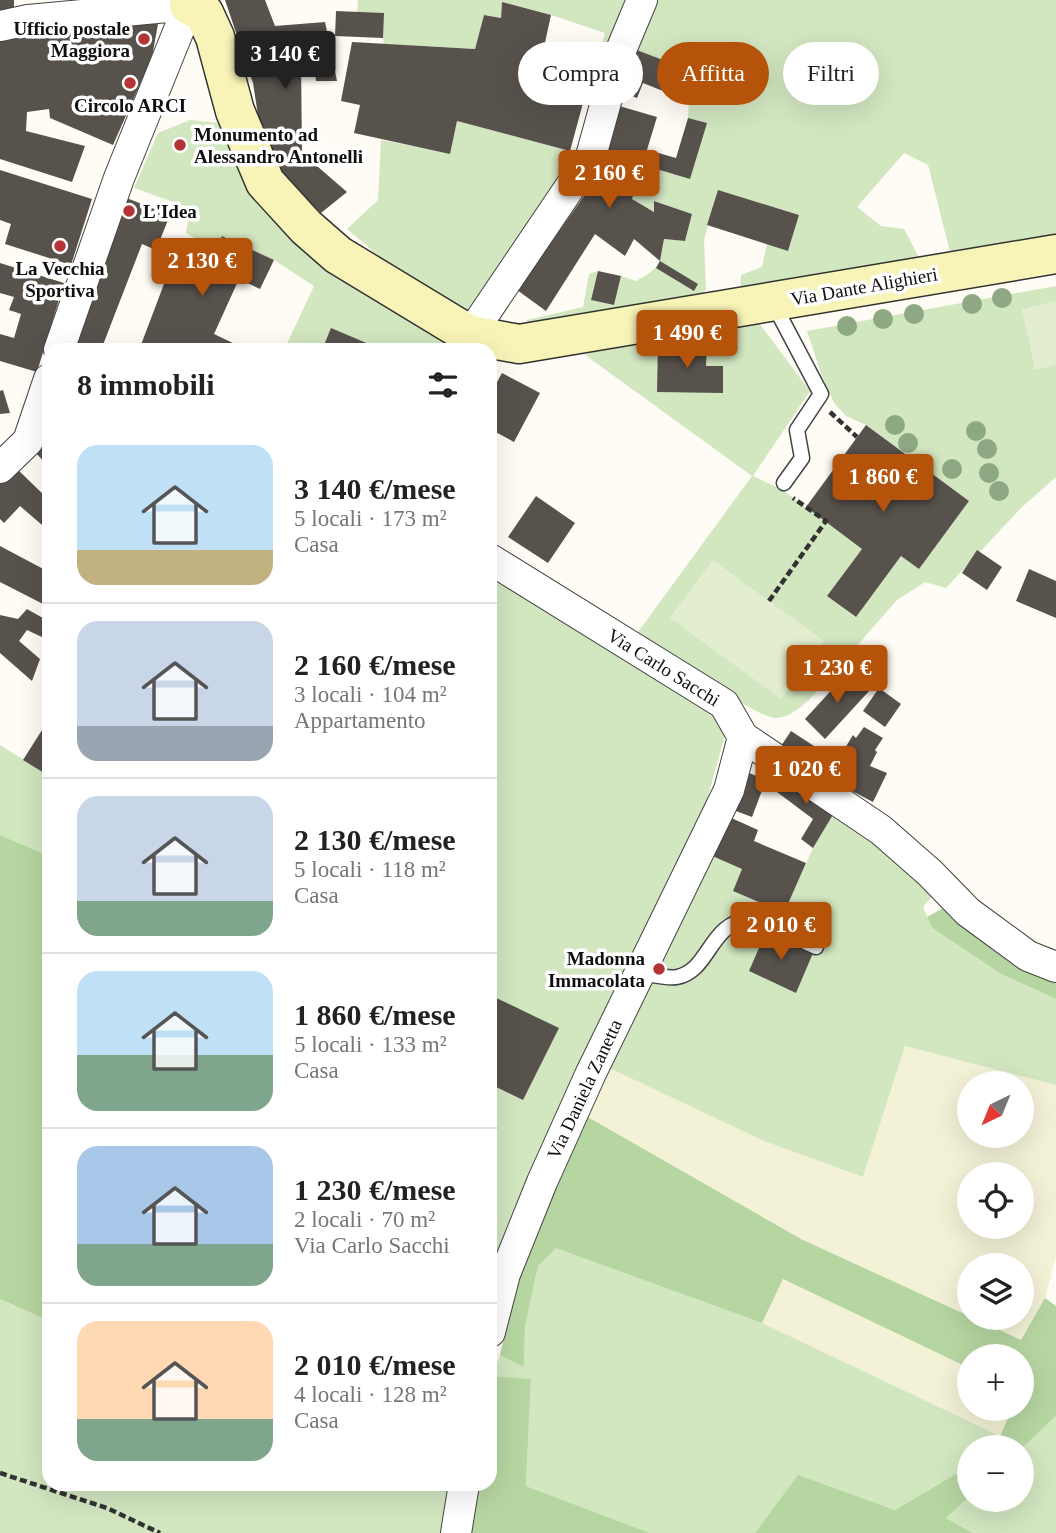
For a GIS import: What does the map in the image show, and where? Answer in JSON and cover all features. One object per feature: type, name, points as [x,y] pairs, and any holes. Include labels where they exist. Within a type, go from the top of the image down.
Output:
[{"type":"street","points":[[466,342],[591,156],[619,55],[642,0]]},
{"type":"street","points":[[0,26],[28,20],[189,2],[119,178],[61,343]]},
{"type":"street","name":"Via Dante Alighieri","points":[[189,2],[204,13],[215,37],[235,111],[265,181],[306,227],[338,255],[466,342],[492,343]]},
{"type":"street","name":"Via Dante Alighieri","points":[[497,343],[519,344],[1056,254]]},
{"type":"street","points":[[0,468],[38,438],[42,417]]},
{"type":"street","name":"Via Carlo Sacchi","points":[[497,563],[724,704],[743,737],[881,830],[930,873],[968,912],[1028,956],[1056,967]]},
{"type":"street","name":"Via Daniela Zanetta","points":[[497,1305],[505,1274],[542,1182],[639,972],[729,790],[743,737]]},
{"type":"street","points":[[456,1533],[463,1491]]},
{"type":"lane","points":[[773,301],[821,394],[797,430],[802,458],[784,484]]},
{"type":"lane","points":[[639,972],[676,978],[696,967],[713,940],[731,924],[754,919],[816,947]]},
{"type":"path","points":[[818,399],[857,437]]},
{"type":"path","points":[[769,601],[826,521],[781,489],[784,484]]},
{"type":"path","points":[[0,1473],[42,1487]]},
{"type":"path","points":[[55,1491],[107,1508],[160,1533]]},
{"type":"shaded area","points":[[905,1046],[1002,1071],[957,1071],[957,1148],[1034,1148],[1034,1079],[1056,1085],[1056,1256],[1045,1298],[1034,1317],[1034,1253],[957,1253],[957,1310],[801,1239],[586,1116],[605,1066],[764,1141],[863,1177]]},
{"type":"shaded area","points":[[783,1279],[957,1362],[957,1416],[762,1323]]},
{"type":"shaded area","points":[[999,1330],[1027,1330],[1021,1340]]},
{"type":"shaded area","points":[[968,1421],[1007,1421],[1000,1435]]},
{"type":"green space","points":[[358,0],[633,0],[616,42],[602,42],[605,33],[502,2],[501,18],[484,15],[475,49],[384,44],[383,38],[357,12]]},
{"type":"green space","points":[[652,0],[1056,0],[1056,242],[952,260],[928,165],[904,153],[857,207],[881,226],[904,229],[924,267],[740,294],[741,275],[762,267],[767,244],[788,251],[799,215],[718,190],[704,240],[706,289],[699,301],[527,327],[527,320],[583,307],[589,274],[598,271],[591,300],[614,305],[621,276],[636,281],[654,269],[660,260],[664,239],[685,241],[692,214],[655,201],[654,212],[632,199],[643,163],[690,178],[706,123],[688,118],[689,105],[769,105],[769,42],[657,42],[657,58],[643,52],[643,42],[637,42]]},
{"type":"green space","points":[[190,120],[229,124],[245,167],[441,331],[446,343],[287,343],[314,286],[274,260],[223,236],[216,250],[186,233],[190,208],[134,188],[158,133]]},
{"type":"green space","points":[[457,121],[570,151],[595,167],[587,192],[517,290],[466,313],[394,269],[347,229],[378,200],[381,140],[450,153]]},
{"type":"green space","points":[[1056,286],[1056,477],[1021,508],[946,588],[925,582],[897,600],[809,700],[781,718],[765,715],[749,707],[638,632],[752,476],[585,355],[616,340],[756,319],[810,391],[753,476],[781,489],[862,549],[827,596],[855,617],[901,556],[919,569],[969,501],[866,425],[846,416],[834,403],[807,331]]},
{"type":"green space","points":[[1056,301],[1056,365],[1035,370],[1022,309]]},
{"type":"green space","points":[[713,560],[824,641],[781,699],[670,618]]},
{"type":"green space","points":[[497,577],[717,715],[725,735],[697,836],[541,1147],[497,1274]]},
{"type":"green space","points":[[0,745],[42,772],[42,853],[0,835]]},
{"type":"green space","points":[[837,808],[934,894],[923,907],[932,928],[1001,974],[1056,999],[1056,1085],[1034,1079],[1034,1071],[1002,1071],[905,1046],[863,1177],[764,1141],[605,1066],[710,855],[742,869],[733,891],[784,913],[813,848]]},
{"type":"green space","points":[[0,835],[42,853],[42,1318],[0,1299]]},
{"type":"green space","points":[[945,907],[1056,974],[1056,999],[1001,974],[932,928],[927,917]]},
{"type":"green space","points":[[586,1116],[801,1239],[957,1311],[957,1330],[999,1330],[1021,1340],[1027,1330],[1034,1330],[1034,1317],[1045,1298],[1056,1306],[1056,1416],[1034,1437],[1000,1435],[1007,1421],[1034,1421],[1034,1344],[957,1344],[957,1362],[783,1279],[762,1323],[556,1248],[538,1266],[525,1327],[524,1367],[500,1355],[522,1262]]},
{"type":"green space","points":[[555,1247],[762,1323],[957,1416],[957,1421],[968,1421],[998,1435],[957,1435],[957,1473],[895,1510],[798,1476],[755,1533],[650,1533],[526,1486],[531,1380],[497,1377],[500,1355],[524,1366],[525,1327],[538,1266]]},
{"type":"green space","points":[[0,1299],[42,1318],[42,1491],[454,1491],[447,1533],[0,1533]]},
{"type":"green space","points":[[497,1376],[531,1379],[526,1486],[650,1533],[468,1533],[475,1491],[497,1491]]},
{"type":"green space","points":[[1056,1416],[1056,1533],[973,1533],[946,1518],[957,1508],[957,1512],[1034,1512],[1034,1437]]},
{"type":"green space","points":[[957,1473],[957,1508],[946,1518],[973,1533],[755,1533],[798,1475],[895,1510]]},
{"type":"building","points":[[0,0],[14,0],[14,12],[0,15]]},
{"type":"building","points":[[225,0],[265,0],[275,26],[325,22],[337,81],[316,81],[314,64],[301,63],[302,153],[347,192],[321,213],[275,169],[263,147],[253,83]]},
{"type":"building","points":[[502,2],[551,15],[545,42],[518,42],[518,105],[582,105],[570,151],[457,121],[450,154],[354,133],[360,105],[341,101],[352,42],[475,49],[484,15],[501,18]]},
{"type":"building","points":[[336,11],[384,13],[383,38],[335,36]]},
{"type":"building","points":[[160,13],[152,57],[113,145],[50,118],[49,109],[27,112],[26,131],[85,146],[72,182],[0,159],[0,32]]},
{"type":"building","points":[[643,52],[657,58],[657,89],[643,83]]},
{"type":"building","points":[[616,105],[657,117],[632,199],[654,212],[654,201],[692,214],[685,241],[664,239],[660,261],[634,239],[625,256],[595,234],[546,311],[517,290],[587,192]]},
{"type":"building","points":[[688,118],[707,123],[690,179],[650,167],[655,152],[676,158]]},
{"type":"building","points":[[0,170],[92,199],[71,265],[5,244],[11,224],[0,220]]},
{"type":"building","points":[[718,190],[799,215],[788,251],[707,225]]},
{"type":"building","points":[[124,197],[170,215],[156,250],[142,244],[104,343],[69,343]]},
{"type":"building","points":[[222,236],[274,260],[260,289],[239,279],[214,334],[233,343],[142,343],[175,255],[207,268]]},
{"type":"building","points":[[660,261],[698,284],[694,291],[656,268]]},
{"type":"building","points":[[0,263],[64,283],[46,343],[42,343],[42,356],[37,372],[0,361],[0,334],[14,338],[21,314],[9,310],[14,297],[0,293]]},
{"type":"building","points":[[598,271],[621,276],[614,305],[591,300]]},
{"type":"building","points":[[331,328],[366,343],[325,343]]},
{"type":"building","points":[[658,344],[707,344],[706,366],[723,366],[723,393],[657,392]]},
{"type":"building","points":[[502,373],[540,393],[514,442],[497,433],[497,382]]},
{"type":"building","points":[[3,390],[10,413],[0,414],[0,391]]},
{"type":"building","points":[[866,425],[969,501],[919,569],[901,556],[856,617],[827,596],[862,549],[806,507]]},
{"type":"building","points":[[42,446],[42,460],[33,450]]},
{"type":"building","points":[[12,464],[42,493],[42,525],[20,506],[4,523],[0,519],[0,475]]},
{"type":"building","points":[[536,496],[575,523],[548,563],[508,537]]},
{"type":"building","points":[[0,546],[42,568],[42,603],[0,582]]},
{"type":"building","points":[[977,550],[1002,567],[987,590],[962,573]]},
{"type":"building","points":[[1029,569],[1056,581],[1056,618],[1016,601]]},
{"type":"building","points":[[27,609],[42,618],[42,637],[27,630],[19,641],[40,659],[32,681],[0,653],[0,615],[18,619]]},
{"type":"building","points":[[849,671],[870,690],[825,739],[805,719]]},
{"type":"building","points":[[879,688],[901,704],[885,727],[863,711]]},
{"type":"building","points":[[864,727],[883,738],[875,750],[877,752],[870,766],[887,773],[873,802],[777,752],[791,731],[837,761],[853,735],[856,738]]},
{"type":"building","points":[[42,730],[42,772],[23,760]]},
{"type":"building","points":[[740,769],[766,780],[752,817],[725,807]]},
{"type":"building","points":[[782,770],[837,808],[813,848],[801,839],[813,819],[773,789]]},
{"type":"building","points":[[727,816],[758,830],[754,841],[806,863],[784,913],[733,891],[742,869],[710,855]]},
{"type":"building","points":[[766,932],[813,953],[796,993],[749,971]]},
{"type":"building","points":[[497,998],[559,1028],[523,1100],[497,1087]]},
{"type":"place","name":"Ufficio postale Maggiora","points":[[144,39]]},
{"type":"place","name":"Circolo ARCI","points":[[130,83]]},
{"type":"place","name":"Monumento ad Alessandro Antonelli","points":[[180,145]]},
{"type":"place","name":"L'Idea","points":[[129,211]]},
{"type":"place","name":"La Vecchia Sportiva","points":[[60,246]]},
{"type":"place","name":"Madonna Immacolata","points":[[659,969]]}]
